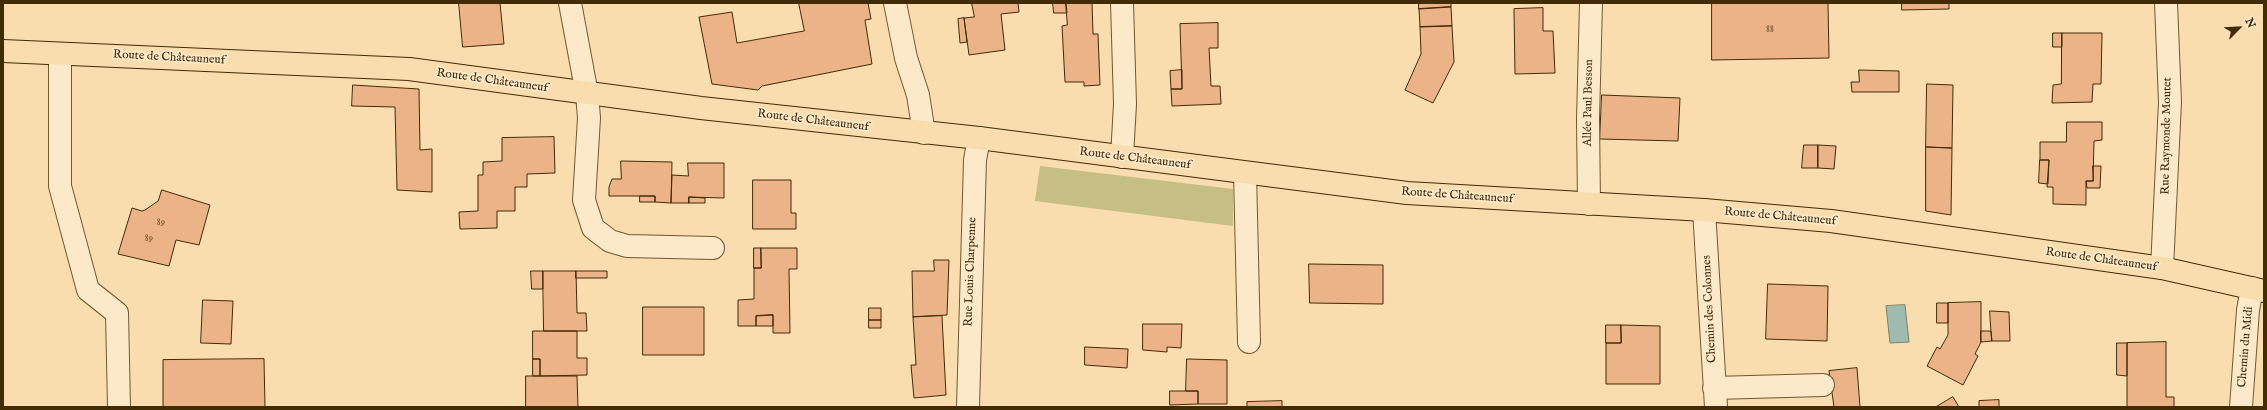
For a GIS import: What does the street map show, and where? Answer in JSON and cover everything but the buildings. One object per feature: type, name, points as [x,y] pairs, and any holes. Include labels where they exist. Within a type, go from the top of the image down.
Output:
[{"type":"main road","name":"Route de Châteauneuf","points":[[3,51],[409,69],[587,94],[979,138],[1406,193],[1704,210],[1831,221],[2162,268],[2258,289]]},
{"type":"street","points":[[570,3],[587,94],[589,118],[584,200],[594,228],[610,241],[627,246],[712,248]]},
{"type":"street","points":[[895,3],[906,58],[918,95],[924,133]]},
{"type":"street","points":[[1122,3],[1125,104],[1122,157]]},
{"type":"street","name":"Allée Paul Besson","points":[[1589,204],[1588,119],[1591,3]]},
{"type":"street","name":"Rue Raymonde Moutet","points":[[2162,268],[2170,102],[2166,3]]},
{"type":"street","points":[[60,54],[60,186],[88,290],[116,313],[119,407]]},
{"type":"street","name":"Rue Louis Charpenne","points":[[968,407],[975,160],[979,138]]},
{"type":"street","points":[[1245,173],[1249,342]]},
{"type":"street","name":"Chemin des Colonnes","points":[[1704,210],[1715,397]]},
{"type":"street","name":"Chemin du Midi","points":[[2241,407],[2248,310],[2258,289]]},
{"type":"street","points":[[1715,397],[1823,385]]},
{"type":"shaded area","points":[[1040,166],[1233,189],[1233,226],[1035,201]]},
{"type":"shaded area","points":[[1905,305],[1909,342],[1890,343],[1886,306]]}]
